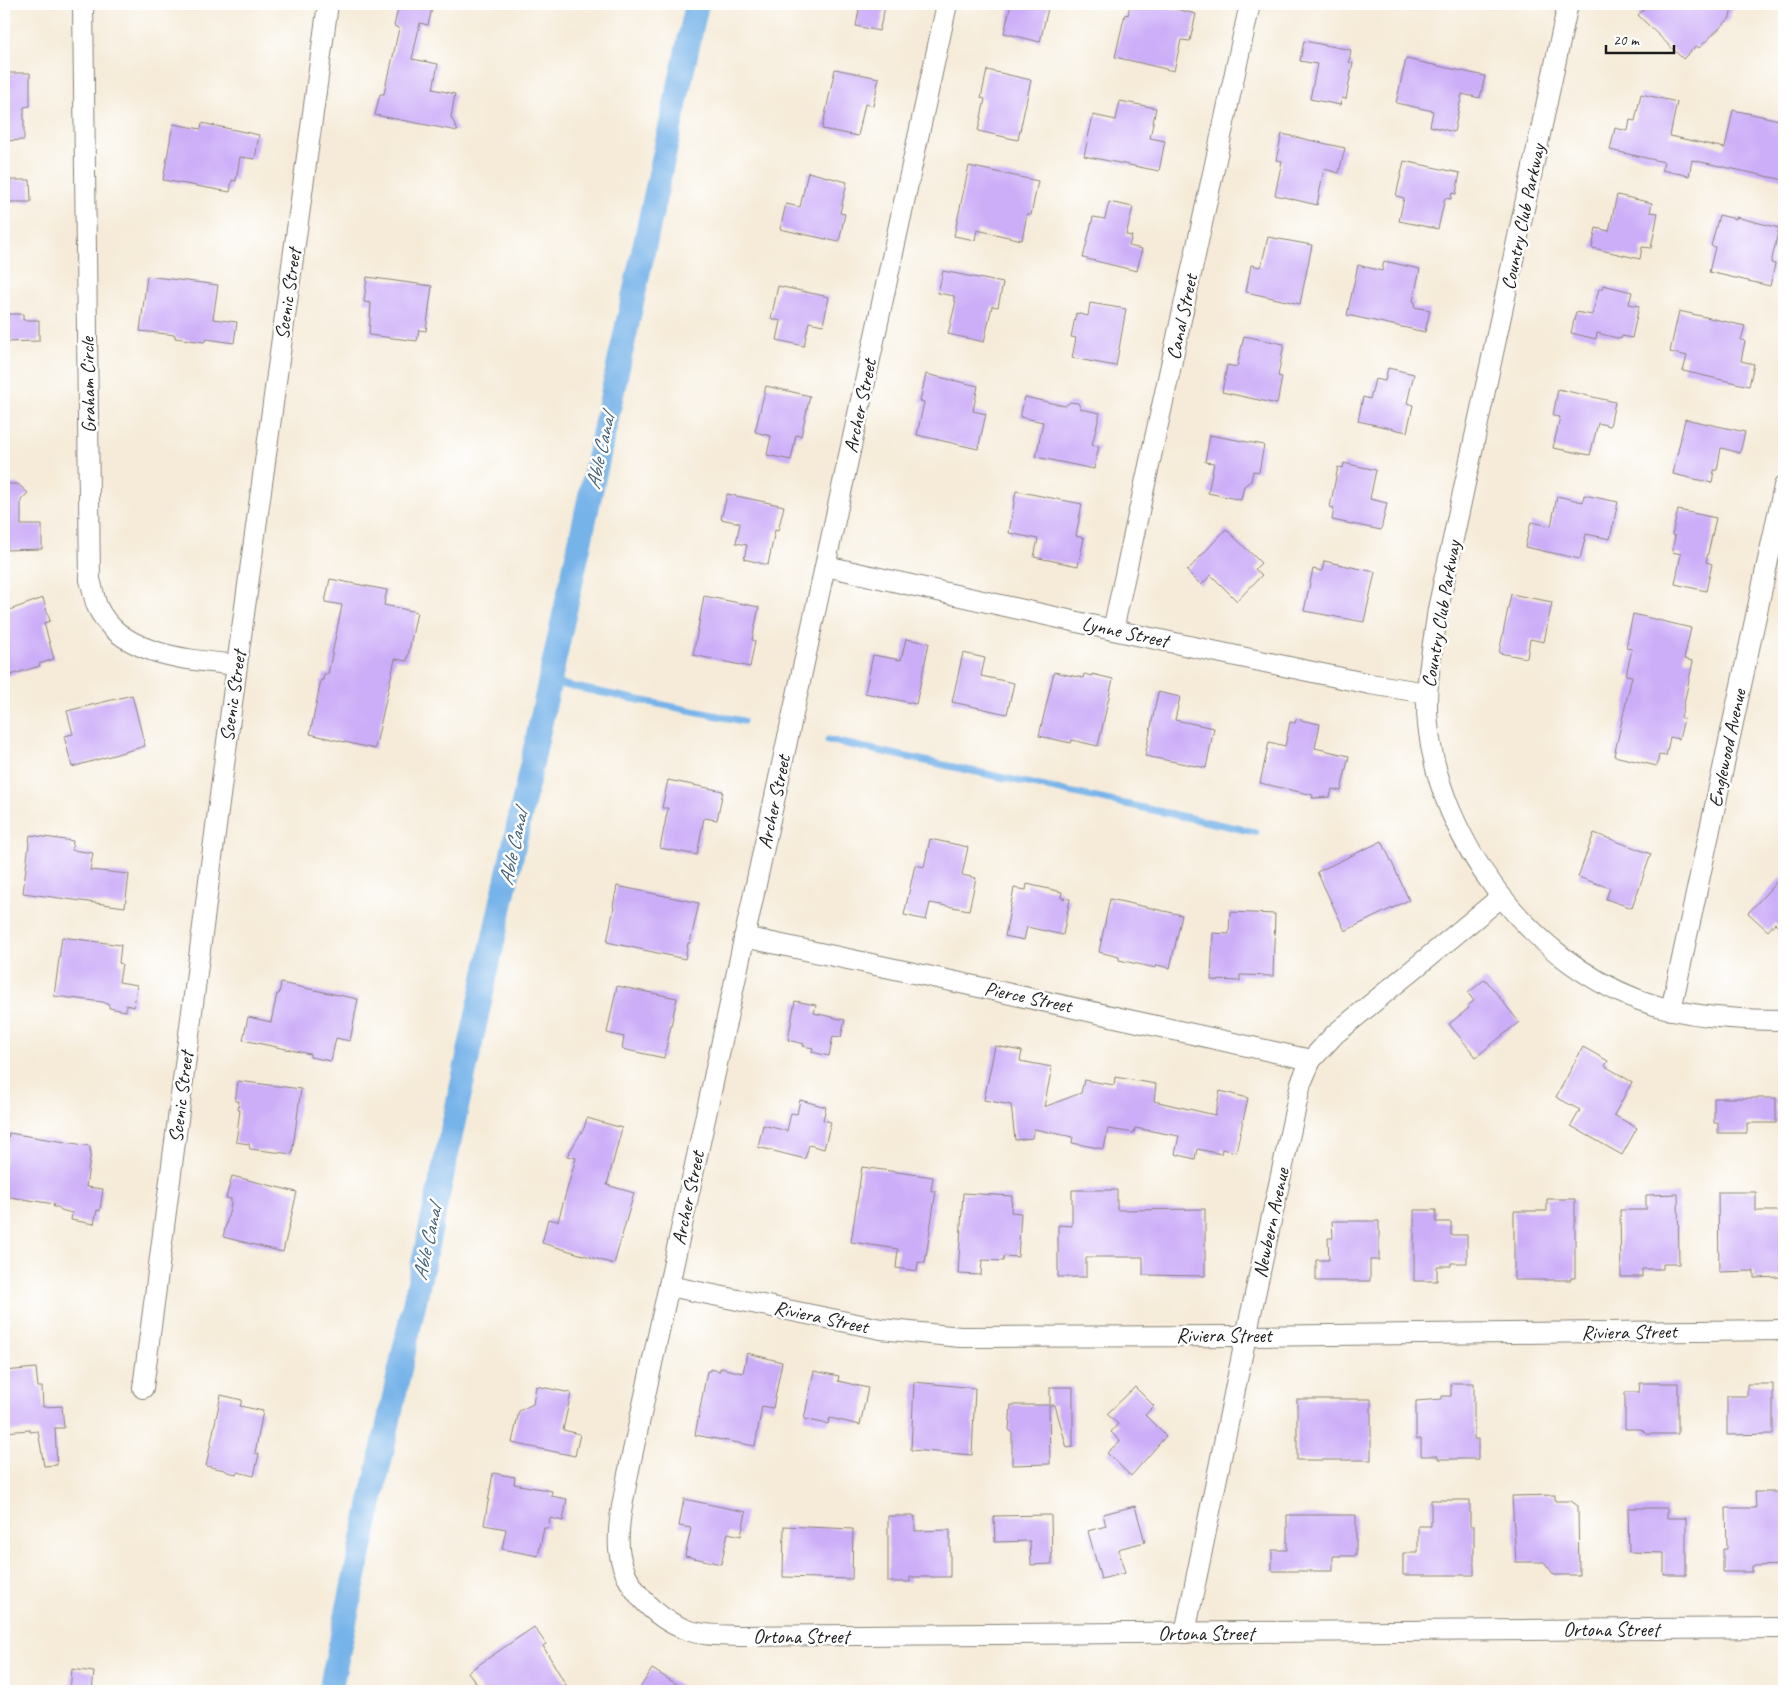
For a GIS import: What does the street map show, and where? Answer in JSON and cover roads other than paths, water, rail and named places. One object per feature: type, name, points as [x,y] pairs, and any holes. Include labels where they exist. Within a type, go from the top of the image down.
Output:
[{"type":"street","name":"Graham Circle","points":[[83,4],[90,580],[97,607],[113,629],[136,644],[160,653],[189,660],[237,665]]},
{"type":"street","name":"Scenic Street","points":[[143,1388],[237,665],[328,4]]},
{"type":"street","name":"Archer Street","points":[[640,1597],[626,1574],[619,1550],[619,1523],[744,937],[947,4]]},
{"type":"street","name":"Canal Street","points":[[1113,630],[1250,4]]},
{"type":"street","name":"Country Club Parkway","points":[[1568,4],[1438,609],[1427,693],[1434,759],[1456,822],[1471,852],[1501,897],[1530,930],[1550,948],[1608,986],[1638,1000],[1671,1010],[1703,1015],[1759,1020],[1784,1020]]},
{"type":"street","name":"Englewood Avenue","points":[[1671,1010],[1784,486]]},
{"type":"street","name":"Lynne Street","points":[[826,566],[1113,630],[1370,684],[1427,693]]},
{"type":"street","name":"Newbern Avenue","points":[[1185,1633],[1246,1336],[1301,1083],[1311,1060],[1335,1034],[1501,897]]},
{"type":"street","name":"Pierce Street","points":[[744,937],[1043,1000],[1311,1060]]},
{"type":"street","name":"Riviera Street","points":[[670,1286],[881,1329],[960,1337],[1784,1330]]},
{"type":"street","name":"Ortona Street","points":[[640,1597],[661,1617],[687,1630],[711,1635],[739,1636],[1784,1628]]},
{"type":"waterway","name":"Able Canal","points":[[330,1691],[697,4]]},
{"type":"waterway","points":[[549,682],[743,721]]},
{"type":"waterway","points":[[828,740],[1255,832]]}]
